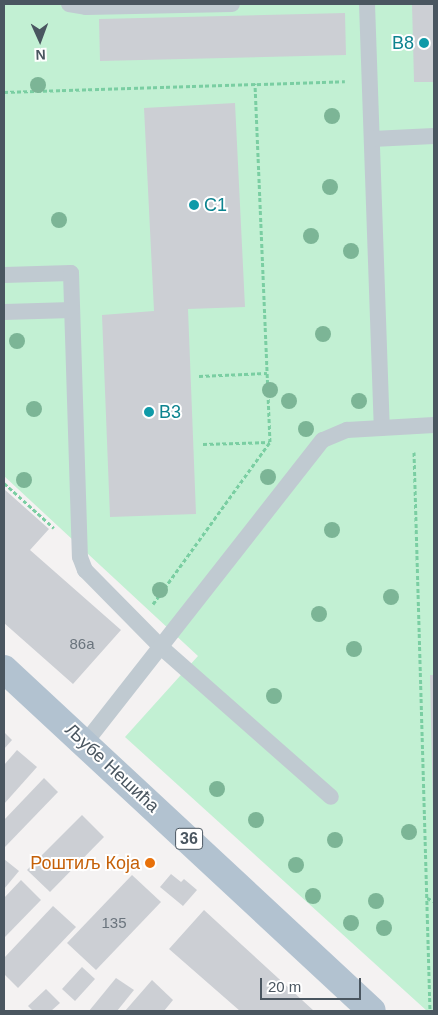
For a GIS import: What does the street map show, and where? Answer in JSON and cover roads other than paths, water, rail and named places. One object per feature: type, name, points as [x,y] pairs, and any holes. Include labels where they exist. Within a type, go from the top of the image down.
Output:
[{"type":"main road","name":"Љубе Нешића","points":[[4,669],[372,1011]]},
{"type":"lane","points":[[68,4],[86,7],[232,4]]},
{"type":"lane","points":[[367,4],[382,428]]},
{"type":"lane","points":[[372,139],[434,136]]},
{"type":"lane","points":[[4,274],[71,273],[80,551],[84,570],[162,648],[331,797]]},
{"type":"lane","points":[[4,312],[72,310]]},
{"type":"lane","points":[[85,743],[162,648],[315,447],[335,433],[434,425]]},
{"type":"place","name":"B8","points":[[424,43]]},
{"type":"place","name":"C1","points":[[194,205]]},
{"type":"place","name":"B3","points":[[149,412]]},
{"type":"place","name":"Роштиљ Која","points":[[150,863]]}]
